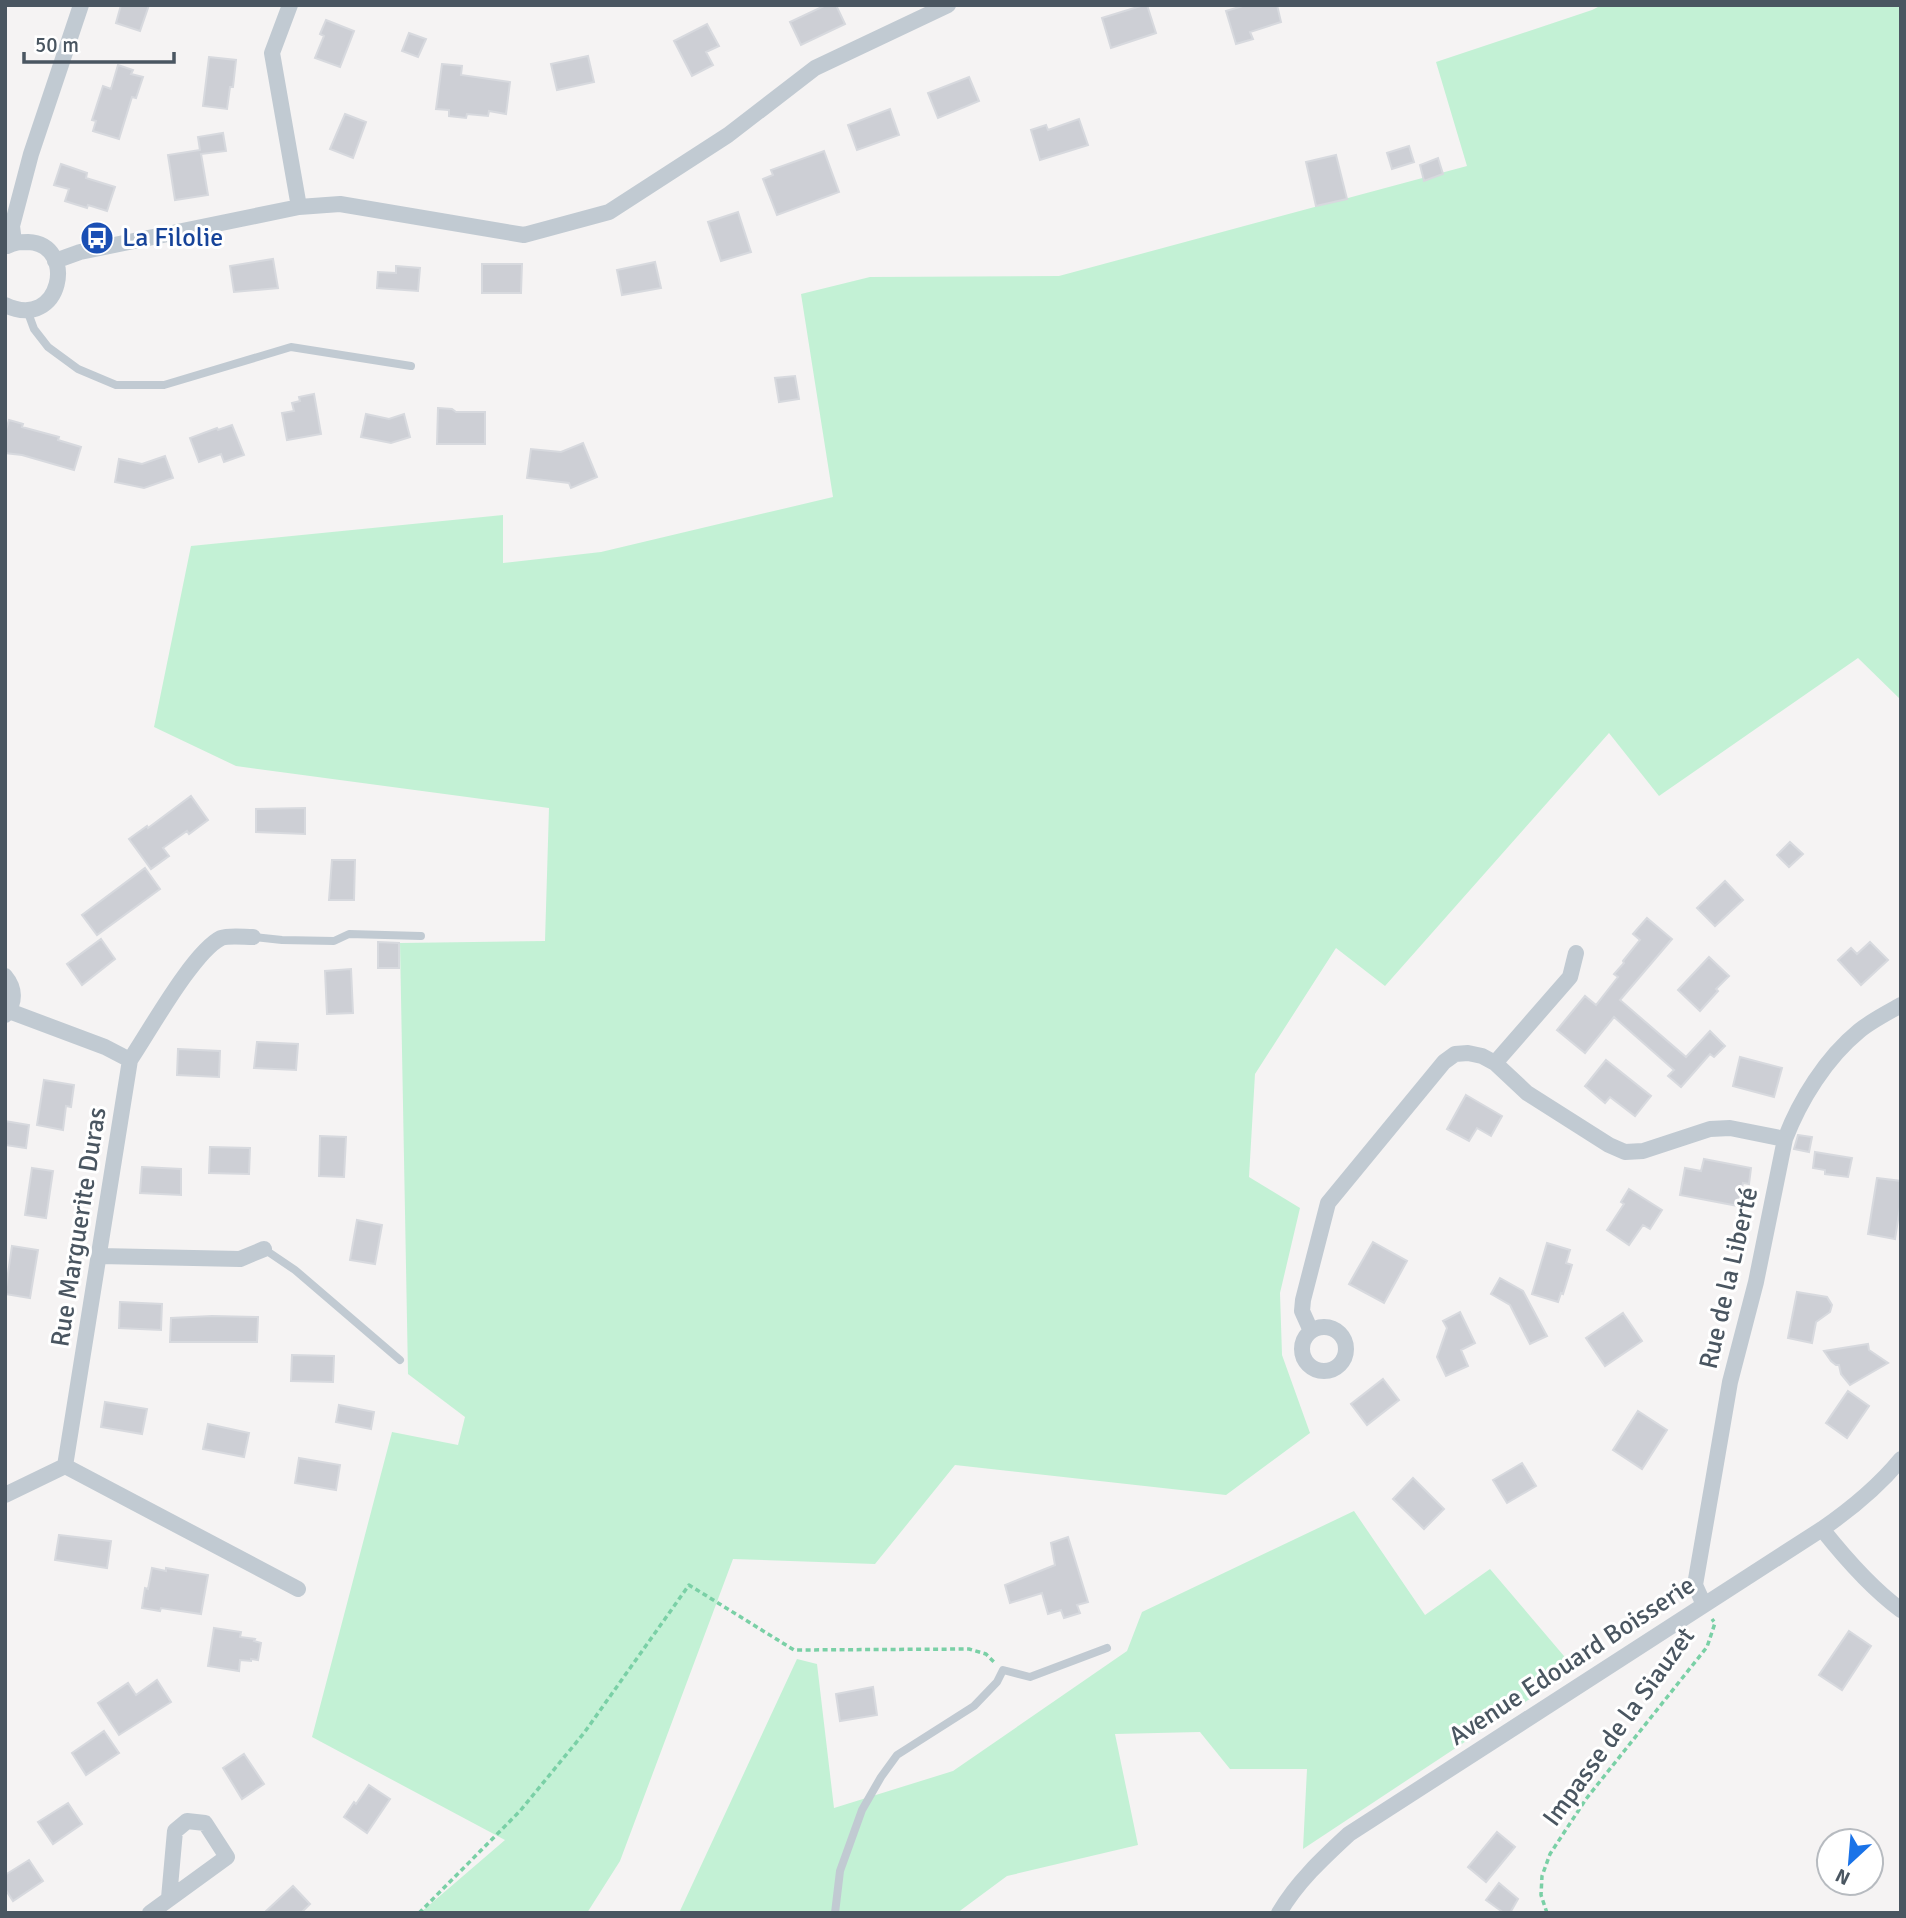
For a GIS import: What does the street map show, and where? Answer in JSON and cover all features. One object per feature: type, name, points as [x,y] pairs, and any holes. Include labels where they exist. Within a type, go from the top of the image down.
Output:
[{"type":"street","points":[[5,305],[16,310],[35,309],[49,301],[57,289],[59,271],[52,254],[36,243],[10,245],[12,226],[32,154],[81,5]]},
{"type":"street","points":[[289,5],[272,53],[299,207]]},
{"type":"street","points":[[55,261],[80,252],[299,207],[340,204],[524,235],[608,212],[728,135],[815,68],[948,5]]},
{"type":"street","points":[[5,975],[14,995],[7,1013],[105,1047],[130,1060],[201,956],[223,937],[253,937]]},
{"type":"street","points":[[1495,1063],[1570,977],[1576,953]]},
{"type":"street","name":"Rue de la Liberté","points":[[1704,1605],[1695,1585],[1715,1468],[1730,1382],[1756,1282],[1785,1139],[1792,1121],[1830,1059],[1861,1029],[1901,1005]]},
{"type":"street","points":[[1311,1331],[1302,1311],[1303,1300],[1328,1203],[1444,1062],[1455,1054],[1482,1056],[1495,1063],[1527,1093],[1625,1152],[1643,1151],[1710,1129],[1730,1128],[1785,1139]]},
{"type":"street","name":"Rue Marguerite Duras","points":[[65,1466],[130,1060]]},
{"type":"street","points":[[100,1255],[240,1259],[264,1249]]},
{"type":"street","name":"Avenue Edouard Boisserie","points":[[1279,1913],[1314,1866],[1349,1834],[1822,1529],[1852,1508],[1901,1459]]},
{"type":"street","points":[[5,1495],[65,1466],[298,1589]]},
{"type":"street","points":[[1822,1529],[1886,1599],[1901,1610]]},
{"type":"street","points":[[150,1913],[227,1857],[205,1823],[187,1821],[175,1831],[169,1898]]},
{"type":"lane","points":[[27,310],[34,329],[48,347],[78,369],[116,385],[164,384],[291,347],[411,366]]},
{"type":"lane","points":[[253,937],[334,941],[349,934],[421,936]]},
{"type":"lane","points":[[264,1249],[295,1270],[400,1360]]},
{"type":"lane","points":[[835,1913],[840,1871],[862,1810],[897,1755],[974,1706],[997,1682],[1003,1670],[1030,1677],[1107,1648]]},
{"type":"path","points":[[419,1913],[520,1811],[584,1733],[689,1585],[794,1650],[969,1648],[986,1654],[1003,1670]]},
{"type":"path","name":"Impasse de la Siauzet","points":[[1546,1913],[1541,1895],[1542,1876],[1550,1854],[1586,1799],[1707,1647],[1715,1623],[1704,1605]]},
{"type":"green space","points":[[1602,5],[1901,5],[1901,700],[1858,658],[1659,796],[1609,733],[1385,986],[1336,948],[1255,1074],[1249,1177],[1300,1208],[1280,1293],[1282,1355],[1310,1433],[1226,1495],[955,1465],[875,1564],[733,1559],[620,1861],[587,1913],[420,1913],[505,1840],[312,1737],[392,1432],[458,1445],[465,1417],[408,1374],[400,943],[545,941],[549,808],[236,766],[154,727],[191,546],[503,515],[503,563],[601,552],[833,497],[801,294],[870,277],[1059,276],[1467,166],[1436,62]]},
{"type":"green space","points":[[1354,1511],[1425,1615],[1490,1569],[1575,1669],[1303,1849],[1307,1769],[1230,1769],[1200,1732],[1115,1734],[1138,1845],[1007,1876],[957,1913],[679,1913],[797,1659],[817,1664],[834,1808],[953,1771],[1127,1651],[1142,1612]]},
{"type":"building","points":[[121,5],[149,5],[140,31],[116,23]]},
{"type":"building","points":[[826,5],[836,5],[845,24],[801,45],[790,22]]},
{"type":"building","points":[[1147,5],[1156,33],[1111,48],[1102,18]]},
{"type":"building","points":[[1246,5],[1277,5],[1281,22],[1250,32],[1253,39],[1236,44],[1226,11]]},
{"type":"building","points":[[326,20],[354,31],[340,67],[315,58],[324,36],[320,34]]},
{"type":"building","points":[[707,24],[719,46],[706,52],[713,65],[692,76],[674,41]]},
{"type":"building","points":[[409,33],[426,39],[418,57],[402,51]]},
{"type":"building","points":[[588,56],[594,82],[557,90],[551,64]]},
{"type":"building","points":[[209,57],[236,60],[227,109],[203,106]]},
{"type":"building","points":[[442,64],[462,66],[461,75],[510,82],[506,114],[489,111],[488,116],[467,114],[466,118],[449,116],[449,110],[436,109]]},
{"type":"building","points":[[118,65],[133,70],[131,74],[143,77],[136,98],[132,97],[119,139],[93,131],[96,121],[92,120],[103,86],[111,89]]},
{"type":"building","points":[[969,77],[979,101],[938,118],[928,93]]},
{"type":"building","points":[[890,109],[899,135],[857,150],[848,125]]},
{"type":"building","points":[[345,114],[366,122],[353,158],[330,149]]},
{"type":"building","points":[[1079,119],[1088,145],[1040,160],[1031,130],[1046,125],[1048,130]]},
{"type":"building","points":[[223,133],[226,151],[201,154],[208,195],[175,200],[168,155],[200,150],[198,137]]},
{"type":"building","points":[[1409,146],[1414,162],[1392,169],[1387,153]]},
{"type":"building","points":[[824,151],[839,192],[777,215],[763,179],[773,175],[771,170]]},
{"type":"building","points":[[1336,155],[1347,199],[1316,206],[1306,162]]},
{"type":"building","points":[[1438,158],[1443,174],[1424,181],[1420,165]]},
{"type":"building","points":[[61,164],[87,173],[86,178],[115,187],[107,211],[65,201],[69,189],[54,185]]},
{"type":"building","points":[[738,212],[751,252],[721,261],[708,222]]},
{"type":"building","points":[[273,259],[278,288],[234,292],[230,266]]},
{"type":"building","points":[[655,262],[661,288],[622,295],[617,270]]},
{"type":"building","points":[[482,264],[522,264],[521,293],[482,293]]},
{"type":"building","points":[[396,266],[420,268],[418,291],[377,288],[378,272],[396,273]]},
{"type":"building","points":[[795,376],[799,399],[779,402],[775,378]]},
{"type":"building","points":[[314,394],[321,434],[287,440],[282,413],[294,411],[292,403],[300,401],[299,397]]},
{"type":"building","points":[[438,408],[456,412],[485,412],[485,444],[437,444]]},
{"type":"building","points":[[366,414],[389,419],[404,414],[410,437],[391,443],[361,437]]},
{"type":"building","points":[[9,420],[81,447],[74,470],[22,455],[5,453],[5,433]]},
{"type":"building","points":[[232,425],[244,455],[224,462],[221,454],[199,462],[190,438]]},
{"type":"building","points":[[583,443],[597,477],[571,488],[569,483],[527,478],[531,449],[561,452]]},
{"type":"building","points":[[165,456],[173,478],[144,488],[115,482],[119,459],[142,464]]},
{"type":"building","points":[[191,796],[208,820],[163,848],[169,856],[151,869],[129,839]]},
{"type":"building","points":[[305,808],[305,834],[256,832],[256,809]]},
{"type":"building","points":[[1790,842],[1803,854],[1789,867],[1777,855]]},
{"type":"building","points":[[332,860],[355,860],[354,900],[329,900]]},
{"type":"building","points":[[145,868],[160,889],[97,935],[82,915]]},
{"type":"building","points":[[1725,881],[1743,900],[1715,926],[1697,908]]},
{"type":"building","points":[[1647,918],[1672,939],[1620,1000],[1686,1057],[1710,1031],[1725,1046],[1714,1057],[1710,1054],[1681,1087],[1668,1076],[1674,1070],[1614,1017],[1585,1053],[1557,1030],[1585,996],[1596,1005],[1618,977],[1614,974],[1640,940],[1633,934]]},
{"type":"building","points":[[101,939],[115,959],[82,985],[67,964]]},
{"type":"building","points":[[378,942],[399,943],[399,968],[378,968]]},
{"type":"building","points":[[1870,942],[1888,960],[1861,985],[1838,960],[1851,948],[1857,954]]},
{"type":"building","points":[[1709,957],[1729,976],[1700,1011],[1678,990]]},
{"type":"building","points":[[351,969],[353,1013],[327,1014],[325,971]]},
{"type":"building","points":[[257,1042],[298,1044],[296,1070],[254,1068]]},
{"type":"building","points":[[178,1049],[220,1051],[219,1077],[177,1075]]},
{"type":"building","points":[[1740,1057],[1782,1068],[1774,1097],[1733,1086]]},
{"type":"building","points":[[1606,1060],[1651,1096],[1635,1116],[1610,1097],[1605,1103],[1585,1086]]},
{"type":"building","points":[[44,1080],[74,1085],[71,1107],[66,1106],[63,1130],[37,1125]]},
{"type":"building","points":[[1466,1095],[1502,1116],[1491,1136],[1477,1128],[1469,1141],[1447,1129]]},
{"type":"building","points":[[5,1121],[29,1125],[26,1148],[5,1145]]},
{"type":"building","points":[[1798,1135],[1812,1137],[1809,1152],[1794,1149]]},
{"type":"building","points":[[320,1136],[346,1137],[344,1177],[319,1176]]},
{"type":"building","points":[[210,1147],[250,1148],[249,1174],[209,1173]]},
{"type":"building","points":[[1815,1152],[1852,1158],[1848,1177],[1825,1174],[1825,1170],[1813,1168]]},
{"type":"building","points":[[1704,1159],[1751,1168],[1749,1184],[1743,1183],[1738,1206],[1680,1195],[1685,1168],[1701,1171]]},
{"type":"building","points":[[142,1167],[181,1169],[181,1195],[140,1193]]},
{"type":"building","points":[[32,1168],[53,1171],[46,1218],[25,1215]]},
{"type":"building","points":[[1877,1178],[1901,1181],[1895,1239],[1868,1234]]},
{"type":"building","points":[[1629,1189],[1662,1210],[1650,1229],[1643,1225],[1629,1245],[1607,1230],[1624,1204],[1621,1202]]},
{"type":"building","points":[[357,1220],[382,1225],[375,1264],[350,1260]]},
{"type":"building","points":[[1373,1242],[1407,1261],[1384,1303],[1349,1284]]},
{"type":"building","points":[[1547,1243],[1570,1250],[1566,1263],[1572,1265],[1558,1302],[1532,1294]]},
{"type":"building","points":[[12,1246],[38,1250],[30,1298],[5,1294]]},
{"type":"building","points":[[1500,1278],[1523,1291],[1547,1336],[1530,1344],[1510,1305],[1491,1294]]},
{"type":"building","points":[[1797,1292],[1827,1297],[1832,1305],[1830,1312],[1816,1322],[1812,1343],[1788,1338]]},
{"type":"building","points":[[120,1302],[162,1304],[161,1330],[119,1328]]},
{"type":"building","points":[[1460,1312],[1475,1343],[1461,1350],[1468,1366],[1446,1376],[1437,1357],[1447,1328],[1443,1321]]},
{"type":"building","points":[[1623,1313],[1642,1341],[1605,1366],[1586,1338]]},
{"type":"building","points":[[258,1317],[257,1342],[170,1342],[171,1318]]},
{"type":"building","points":[[1868,1344],[1869,1350],[1888,1363],[1850,1385],[1841,1374],[1839,1365],[1831,1361],[1824,1351]]},
{"type":"building","points":[[292,1355],[334,1356],[333,1382],[291,1381]]},
{"type":"building","points":[[1383,1379],[1399,1400],[1367,1425],[1351,1404]]},
{"type":"building","points":[[1848,1391],[1869,1406],[1847,1438],[1826,1423]]},
{"type":"building","points":[[105,1402],[147,1409],[142,1434],[101,1427]]},
{"type":"building","points":[[339,1405],[374,1412],[371,1429],[336,1422]]},
{"type":"building","points":[[1638,1411],[1667,1430],[1642,1469],[1613,1450]]},
{"type":"building","points":[[208,1424],[249,1433],[244,1457],[203,1449]]},
{"type":"building","points":[[299,1458],[340,1465],[336,1490],[295,1483]]},
{"type":"building","points":[[1522,1463],[1536,1486],[1507,1503],[1493,1480]]},
{"type":"building","points":[[1413,1478],[1444,1509],[1424,1529],[1393,1499]]},
{"type":"building","points":[[59,1535],[111,1541],[107,1568],[55,1560]]},
{"type":"building","points":[[1068,1537],[1088,1602],[1077,1605],[1080,1613],[1064,1618],[1061,1610],[1048,1614],[1042,1593],[1010,1603],[1005,1585],[1055,1565],[1051,1543]]},
{"type":"building","points":[[152,1568],[208,1575],[201,1614],[142,1608]]},
{"type":"building","points":[[214,1628],[241,1632],[240,1637],[255,1639],[254,1641],[261,1643],[258,1660],[240,1660],[239,1671],[208,1666]]},
{"type":"building","points":[[1849,1631],[1871,1646],[1842,1690],[1819,1675]]},
{"type":"building","points":[[157,1680],[171,1702],[119,1735],[98,1703],[128,1683],[136,1695]]},
{"type":"building","points":[[873,1687],[877,1715],[840,1721],[836,1694]]},
{"type":"building","points":[[104,1731],[119,1753],[86,1775],[72,1753]]},
{"type":"building","points":[[244,1754],[264,1784],[242,1799],[223,1768]]},
{"type":"building","points":[[369,1785],[390,1799],[367,1833],[344,1817]]},
{"type":"building","points":[[68,1803],[82,1824],[53,1844],[38,1822]]},
{"type":"building","points":[[1497,1832],[1515,1847],[1486,1882],[1468,1867]]},
{"type":"building","points":[[29,1860],[43,1881],[13,1901],[5,1889],[5,1875]]},
{"type":"building","points":[[1499,1883],[1518,1899],[1510,1913],[1504,1913],[1486,1900]]},
{"type":"building","points":[[293,1886],[310,1904],[301,1913],[264,1913]]},
{"type":"place","name":"La Filolie","points":[[97,238]]}]
